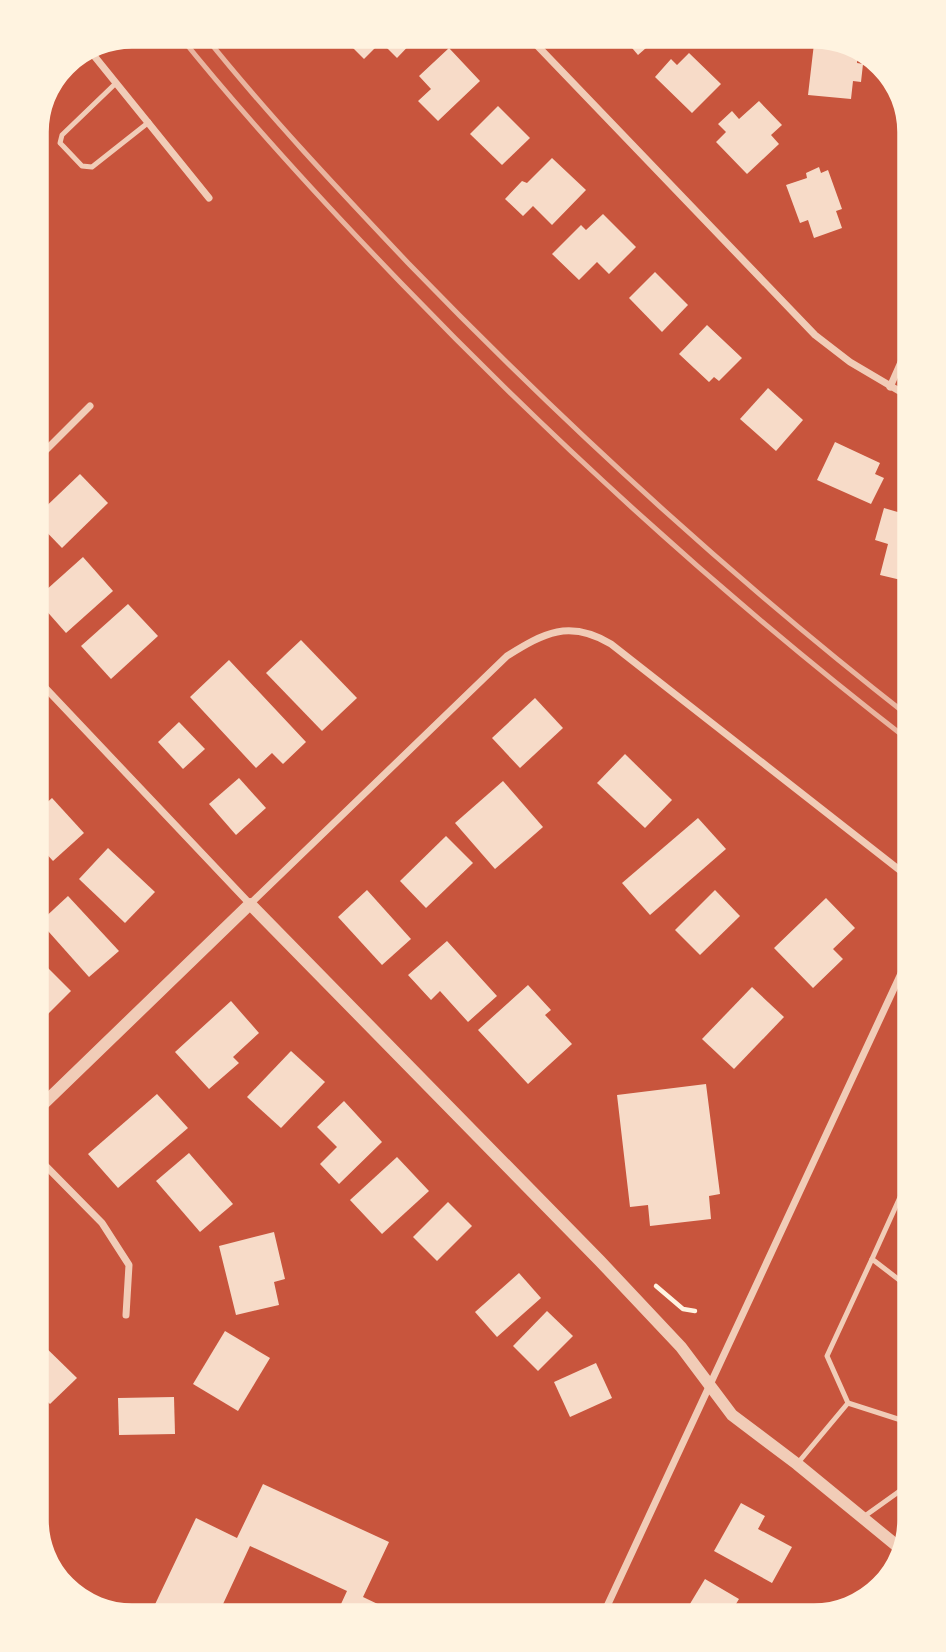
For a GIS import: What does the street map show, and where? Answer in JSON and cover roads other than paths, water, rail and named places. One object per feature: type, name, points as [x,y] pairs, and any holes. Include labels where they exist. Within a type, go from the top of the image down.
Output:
[{"type":"street","points":[[539,47],[815,335],[850,362],[899,392]]},
{"type":"street","points":[[95,57],[209,198]]},
{"type":"street","points":[[890,387],[899,367]]},
{"type":"street","points":[[47,449],[90,406]]},
{"type":"street","points":[[47,1100],[507,656],[535,639],[558,630],[597,636],[611,644],[899,869]]},
{"type":"street","points":[[47,690],[250,904],[681,1347],[732,1415],[895,1544]]},
{"type":"street","points":[[609,1605],[899,978]]},
{"type":"street","points":[[47,1167],[102,1223],[129,1265],[126,1315]]},
{"type":"lane","points":[[116,83],[62,135],[62,146],[82,166],[92,167],[149,122]]},
{"type":"lane","points":[[899,1199],[827,1356],[848,1403],[899,1418]]},
{"type":"lane","points":[[872,1259],[899,1280]]},
{"type":"lane","points":[[797,1464],[848,1403]]},
{"type":"lane","points":[[862,1518],[899,1492]]},
{"type":"railway","points":[[189,47],[315,192],[522,405],[712,579],[899,733]]},
{"type":"railway","points":[[214,47],[356,208],[529,384],[715,556],[899,708]]}]
